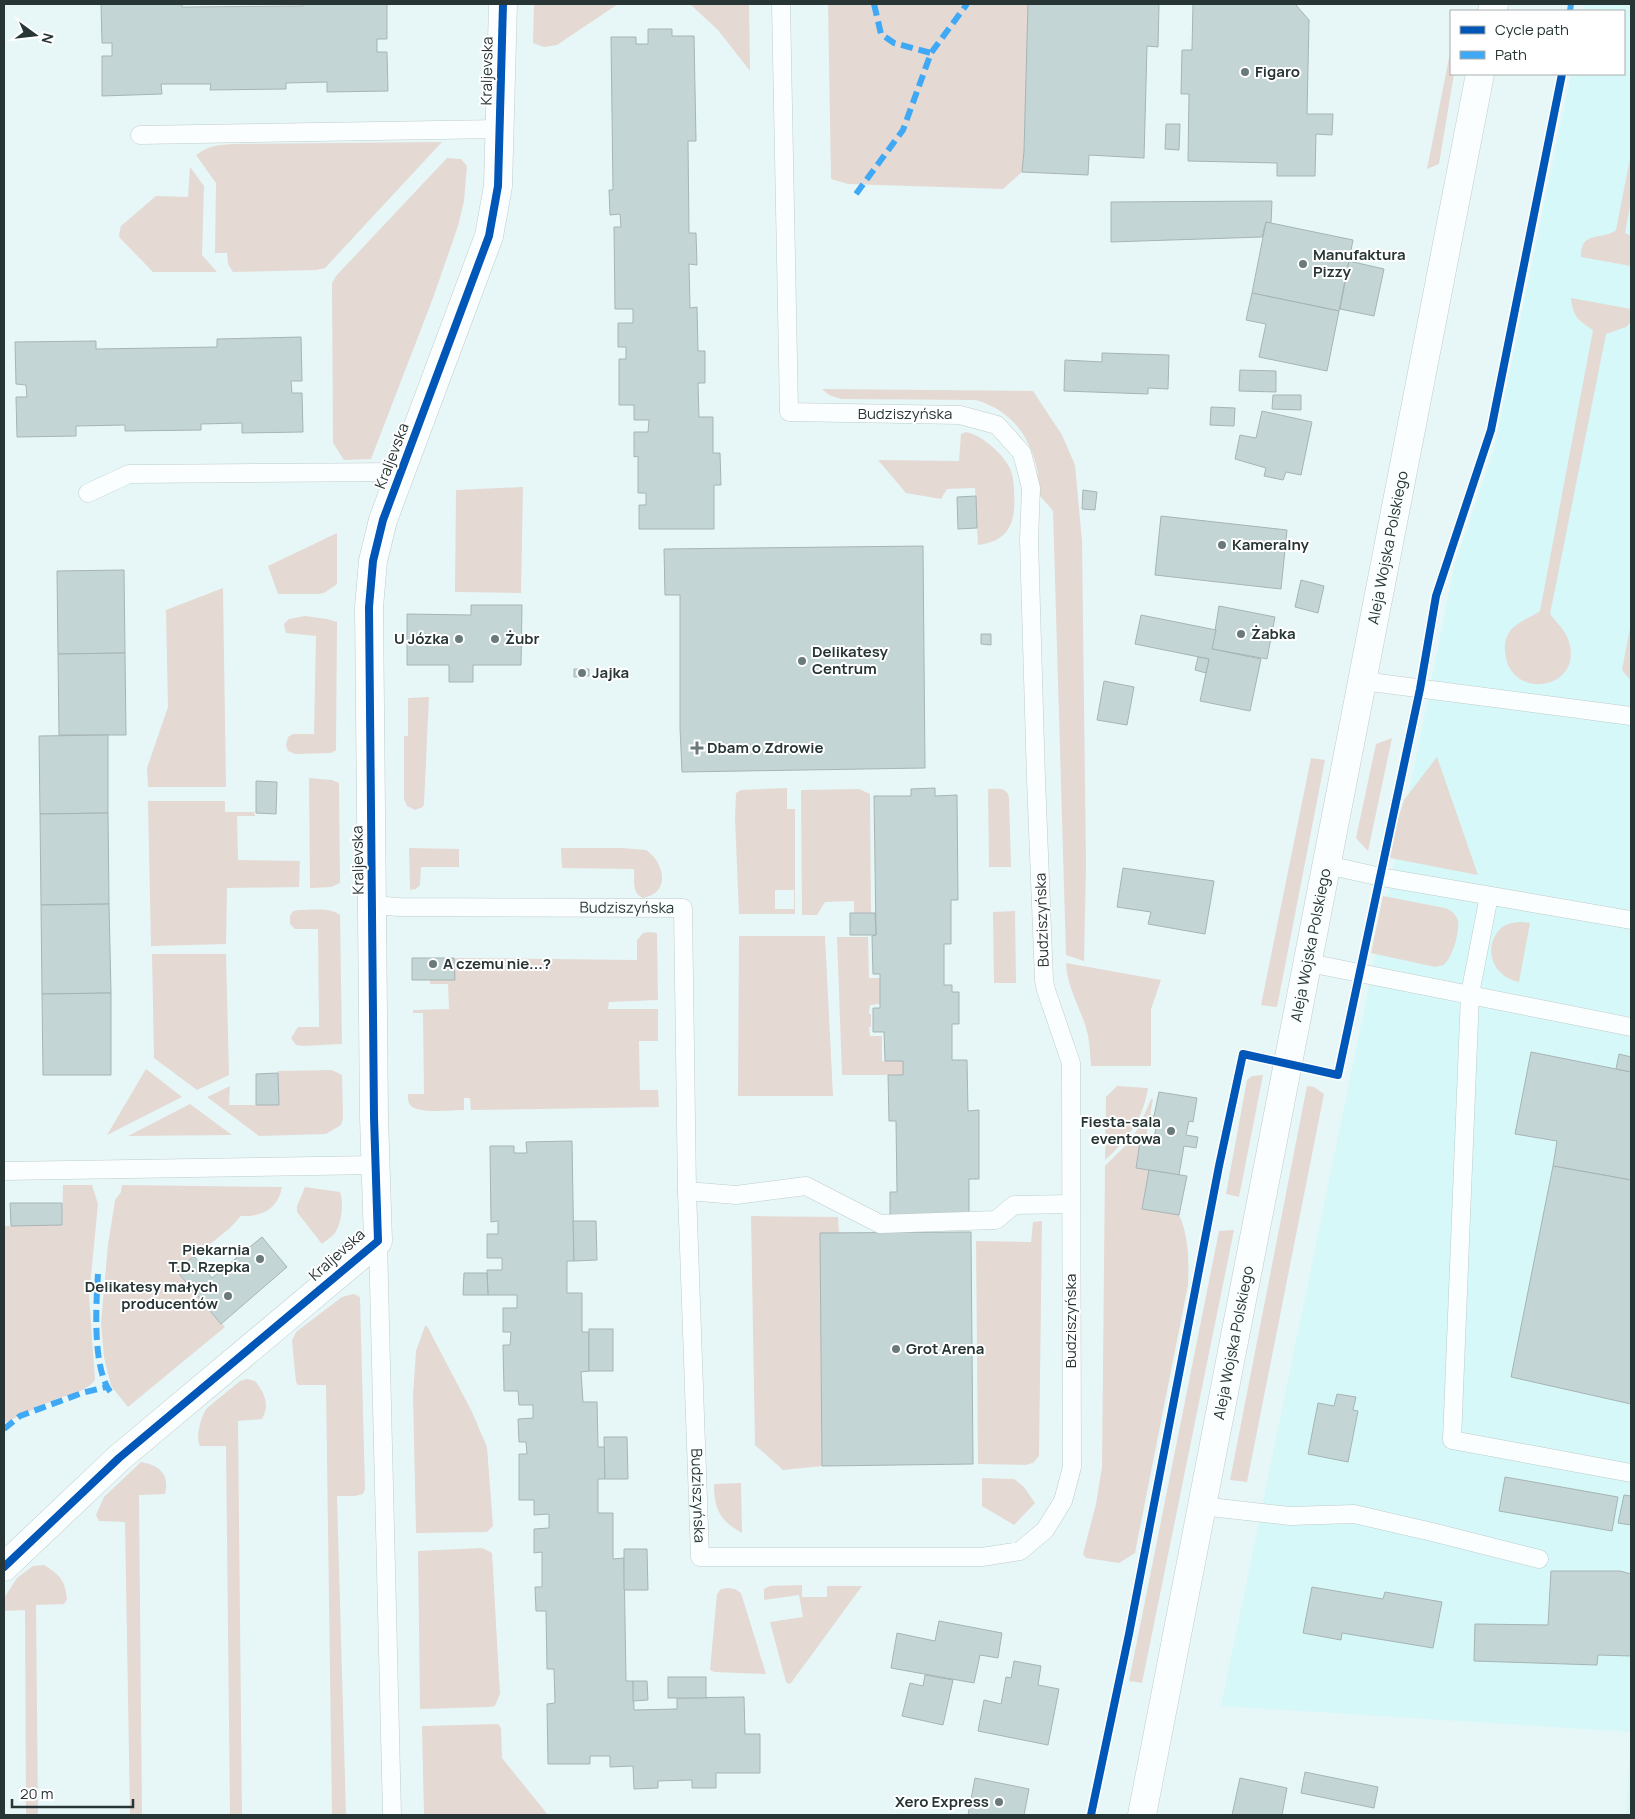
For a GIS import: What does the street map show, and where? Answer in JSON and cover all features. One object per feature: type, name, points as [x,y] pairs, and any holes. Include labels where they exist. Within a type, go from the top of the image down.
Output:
[{"type":"main road","name":"Kraljevska","points":[[4,1567],[119,1458],[378,1241],[369,607],[373,561],[383,520],[489,236],[498,186],[503,4]]},
{"type":"main road","name":"Aleja Wojska Polskiego","points":[[1142,1815],[1201,1506],[1309,963],[1480,75]]},
{"type":"lane","name":"Budziszyńska","points":[[372,905],[399,907],[683,908],[687,1191],[700,1557],[982,1557],[1020,1551],[1045,1530],[1063,1501],[1072,1467],[1071,1062],[1046,990],[1043,956],[1029,540],[1031,488],[1022,453],[997,425],[960,415],[789,412],[781,4]]},
{"type":"lane","points":[[140,135],[500,129]]},
{"type":"lane","points":[[88,493],[129,474],[401,472]]},
{"type":"lane","points":[[1363,681],[1631,716]]},
{"type":"lane","points":[[1327,865],[1489,896],[1631,920]]},
{"type":"lane","points":[[1489,896],[1470,994],[1452,1440],[1631,1473]]},
{"type":"lane","points":[[1309,963],[1631,1027]]},
{"type":"lane","points":[[4,1171],[376,1165]]},
{"type":"lane","points":[[687,1191],[736,1195],[806,1186],[880,1224],[996,1220],[1014,1205],[1070,1204]]},
{"type":"lane","points":[[378,1241],[392,1815]]},
{"type":"lane","points":[[1201,1506],[1290,1516],[1354,1514],[1539,1559]]},
{"type":"shaded area","points":[[534,4],[618,4],[557,45],[544,47],[533,43]]},
{"type":"shaded area","points":[[690,4],[749,4],[750,71],[718,30]]},
{"type":"shaded area","points":[[828,4],[1028,4],[1022,172],[1003,189],[848,184],[831,179]]},
{"type":"shaded area","points":[[1585,4],[1631,4],[1631,1732],[1221,1706],[1454,567],[1493,453],[1571,75],[1625,75],[1625,10],[1584,10]]},
{"type":"shaded area","points":[[1450,53],[1450,75],[1454,75],[1439,164],[1427,169]]},
{"type":"shaded area","points":[[442,142],[325,268],[316,270],[233,272],[228,264],[227,253],[215,253],[216,183],[196,155],[209,148],[232,144]]},
{"type":"shaded area","points":[[1631,153],[1631,200],[1625,233],[1631,236],[1631,266],[1581,257],[1582,248],[1588,239],[1616,230]]},
{"type":"shaded area","points":[[447,158],[461,159],[467,166],[464,201],[458,226],[433,298],[371,459],[344,460],[333,443],[332,283],[336,276]]},
{"type":"shaded area","points":[[190,167],[204,186],[202,255],[217,272],[153,272],[120,238],[121,226],[156,196],[188,197]]},
{"type":"shaded area","points":[[1571,298],[1631,309],[1631,322],[1626,327],[1606,334],[1550,614],[1567,636],[1571,656],[1567,670],[1557,679],[1545,684],[1531,684],[1519,678],[1509,668],[1505,645],[1506,638],[1512,629],[1520,622],[1540,611],[1593,330],[1577,317],[1573,310]]},
{"type":"shaded area","points":[[822,389],[1033,391],[1062,435],[1075,465],[1082,541],[1086,865],[1084,961],[1066,955],[1053,511],[1038,492],[1038,472],[1029,445],[1009,417],[999,410],[976,400],[841,399],[829,395]]},
{"type":"shaded area","points":[[966,432],[984,440],[1001,455],[1010,468],[1013,482],[1014,512],[1009,528],[998,539],[978,545],[975,488],[947,489],[941,499],[906,493],[878,460],[959,461],[961,434]]},
{"type":"shaded area","points":[[523,487],[521,593],[455,592],[456,490]]},
{"type":"shaded area","points":[[337,533],[337,584],[324,593],[278,594],[268,566]]},
{"type":"shaded area","points":[[223,588],[226,787],[148,787],[147,768],[168,707],[166,610]]},
{"type":"shaded area","points":[[305,616],[337,622],[336,750],[331,753],[295,754],[288,751],[286,745],[288,737],[293,734],[314,734],[316,636],[286,633],[284,624],[289,619]]},
{"type":"shaded area","points":[[1631,623],[1631,681],[1622,670]]},
{"type":"shaded area","points":[[429,697],[424,804],[423,807],[415,810],[407,806],[404,799],[404,736],[408,736],[408,698]]},
{"type":"shaded area","points":[[1392,738],[1368,851],[1356,838],[1376,744]]},
{"type":"shaded area","points":[[1437,757],[1478,875],[1390,858],[1404,800]]},
{"type":"shaded area","points":[[1311,758],[1325,760],[1277,1007],[1261,1005]]},
{"type":"shaded area","points":[[309,778],[332,780],[339,783],[340,883],[331,887],[310,888]]},
{"type":"shaded area","points":[[787,788],[787,809],[795,809],[795,914],[739,914],[735,818],[736,793],[741,790]],"holes":[[[775,890],[794,890],[794,909],[775,909]]]},
{"type":"shaded area","points":[[859,789],[870,794],[871,913],[854,913],[854,901],[825,902],[817,915],[802,915],[801,790]]},
{"type":"shaded area","points":[[988,789],[1003,790],[1008,793],[1011,867],[989,867]]},
{"type":"shaded area","points":[[148,801],[225,801],[225,812],[254,812],[255,816],[237,816],[238,860],[300,861],[299,887],[227,888],[226,944],[151,946]]},
{"type":"shaded area","points":[[409,848],[459,849],[459,867],[421,867],[420,885],[416,889],[410,890]]},
{"type":"shaded area","points":[[561,848],[646,850],[657,862],[661,870],[661,884],[652,895],[643,898],[639,896],[635,889],[634,869],[562,868]]},
{"type":"shaded area","points":[[1383,896],[1445,908],[1456,916],[1458,931],[1455,945],[1443,965],[1435,967],[1371,953]]},
{"type":"shaded area","points":[[326,910],[340,915],[342,1044],[302,1046],[296,1045],[291,1038],[298,1027],[319,1027],[318,929],[295,929],[290,924],[290,916],[293,911]]},
{"type":"shaded area","points":[[1015,911],[1016,983],[994,983],[993,912]]},
{"type":"shaded area","points":[[1522,922],[1530,923],[1519,982],[1510,979],[1497,968],[1491,953],[1495,937],[1502,927]]},
{"type":"shaded area","points":[[643,933],[657,933],[658,1000],[609,1002],[608,1009],[658,1009],[658,1041],[639,1041],[640,1090],[658,1090],[659,1107],[471,1110],[470,1098],[464,1098],[464,1110],[429,1111],[410,1105],[408,1094],[424,1094],[423,1013],[413,1013],[413,1010],[449,1009],[448,984],[430,984],[430,980],[454,979],[454,958],[637,960],[637,940]]},
{"type":"shaded area","points":[[739,936],[825,936],[833,1096],[738,1096]]},
{"type":"shaded area","points":[[837,937],[868,937],[869,978],[880,978],[880,1004],[870,1005],[870,1036],[882,1036],[882,1061],[903,1061],[903,1075],[842,1075]]},
{"type":"shaded area","points":[[152,954],[226,954],[229,1075],[197,1090],[154,1058]]},
{"type":"shaded area","points":[[1066,963],[1161,980],[1151,1009],[1151,1066],[1091,1066],[1088,1035],[1069,982]]},
{"type":"shaded area","points":[[146,1069],[182,1097],[107,1135]]},
{"type":"shaded area","points":[[332,1070],[342,1075],[343,1118],[341,1125],[326,1134],[259,1136],[207,1097],[230,1086],[229,1105],[279,1105],[278,1071]]},
{"type":"shaded area","points":[[1263,1075],[1239,1197],[1226,1194],[1247,1080],[1252,1076]]},
{"type":"shaded area","points":[[1117,1086],[1148,1088],[1146,1099],[1133,1128],[1121,1144],[1105,1160],[1106,1097]]},
{"type":"shaded area","points":[[1307,1086],[1314,1087],[1324,1094],[1247,1482],[1230,1480]]},
{"type":"shaded area","points":[[1151,1099],[1153,1099],[1145,1143],[1140,1143],[1136,1167],[1149,1170],[1142,1209],[1179,1215],[1187,1240],[1188,1285],[1135,1553],[1119,1563],[1086,1558],[1083,1554],[1096,1504],[1102,1467],[1105,1166],[1129,1142],[1139,1127]]},
{"type":"shaded area","points":[[190,1104],[232,1135],[128,1136]]},
{"type":"shaded area","points":[[63,1185],[92,1185],[98,1204],[89,1296],[95,1380],[82,1390],[4,1423],[4,1226],[62,1225]]},
{"type":"shaded area","points":[[122,1185],[282,1187],[277,1201],[268,1210],[256,1215],[241,1216],[229,1229],[177,1270],[225,1327],[128,1407],[111,1386],[104,1357],[101,1323],[108,1245],[115,1200],[121,1192]]},
{"type":"shaded area","points":[[305,1187],[340,1192],[342,1207],[339,1224],[335,1233],[322,1244],[297,1212],[297,1206]]},
{"type":"shaded area","points":[[751,1216],[838,1217],[839,1233],[820,1234],[822,1466],[783,1470],[755,1445]]},
{"type":"shaded area","points":[[1042,1221],[1039,1456],[1033,1463],[1025,1465],[978,1464],[976,1241],[1031,1242],[1033,1222]]},
{"type":"shaded area","points":[[1234,1230],[1142,1683],[1129,1681],[1219,1231]]},
{"type":"shaded area","points":[[354,1294],[360,1297],[365,1489],[363,1494],[355,1496],[337,1496],[346,1815],[332,1815],[326,1385],[298,1385],[296,1382],[292,1341],[296,1332],[342,1297]]},
{"type":"shaded area","points":[[425,1326],[427,1326],[472,1412],[487,1447],[493,1526],[487,1532],[416,1533],[413,1395],[416,1351]]},
{"type":"shaded area","points":[[247,1379],[255,1381],[264,1395],[266,1409],[262,1419],[238,1421],[242,1815],[230,1815],[226,1446],[200,1446],[198,1432],[207,1408],[240,1381]]},
{"type":"shaded area","points":[[141,1462],[153,1465],[162,1472],[166,1481],[166,1487],[165,1494],[139,1495],[142,1815],[130,1815],[125,1522],[99,1521],[96,1515],[104,1497]]},
{"type":"shaded area","points":[[982,1478],[1014,1479],[1024,1487],[1035,1503],[1014,1525],[982,1506]]},
{"type":"shaded area","points":[[741,1483],[742,1533],[723,1519],[717,1507],[714,1493],[714,1484]]},
{"type":"shaded area","points":[[482,1548],[492,1553],[500,1694],[495,1706],[490,1707],[420,1709],[418,1551]]},
{"type":"shaded area","points":[[44,1565],[61,1579],[65,1587],[67,1599],[64,1604],[36,1605],[38,1815],[26,1815],[25,1610],[4,1611],[4,1598],[17,1578],[33,1566]]},
{"type":"shaded area","points":[[802,1585],[802,1597],[827,1597],[827,1586],[862,1586],[791,1683],[788,1684],[770,1622],[803,1617],[799,1595],[764,1600],[764,1589],[770,1586]]},
{"type":"shaded area","points":[[721,1589],[735,1589],[741,1593],[766,1674],[714,1672],[710,1670],[717,1594]]},
{"type":"shaded area","points":[[498,1724],[501,1728],[502,1758],[548,1815],[424,1815],[422,1726]]},
{"type":"shaded area","points":[[1631,1732],[1631,1815],[1626,1815]]},
{"type":"building","points":[[101,4],[182,4],[182,7],[387,4],[387,39],[377,39],[377,52],[387,52],[388,91],[327,92],[327,82],[286,83],[286,89],[210,90],[211,84],[161,84],[162,94],[102,96],[102,56],[112,56],[112,43],[102,43]]},
{"type":"building","points":[[1028,4],[1159,4],[1158,47],[1147,46],[1144,158],[1089,155],[1088,175],[1022,172]]},
{"type":"building","name":"Figaro","points":[[1193,4],[1295,4],[1309,20],[1307,114],[1333,114],[1332,135],[1316,134],[1315,176],[1277,176],[1277,163],[1188,161],[1189,94],[1181,94],[1182,50],[1192,50]]},
{"type":"building","points":[[648,29],[672,29],[672,36],[694,36],[696,141],[688,141],[689,233],[696,233],[697,265],[689,264],[690,308],[697,307],[698,351],[705,351],[705,383],[698,383],[699,417],[713,417],[713,453],[720,453],[721,485],[714,485],[714,529],[639,529],[639,505],[646,505],[646,493],[638,493],[638,456],[634,457],[634,432],[648,432],[649,420],[634,420],[634,405],[619,405],[619,359],[626,359],[626,347],[618,347],[618,323],[633,323],[633,309],[615,309],[614,227],[621,227],[620,214],[610,215],[609,190],[613,190],[611,37],[636,37],[636,44],[648,44]]},
{"type":"building","points":[[1166,124],[1180,124],[1179,150],[1165,149]]},
{"type":"building","points":[[1272,201],[1271,223],[1266,222],[1262,237],[1111,242],[1111,202]]},
{"type":"building","name":"Manufaktura Pizzy","points":[[1266,222],[1353,240],[1339,311],[1252,293]]},
{"type":"building","points":[[1349,261],[1384,269],[1374,316],[1340,309]]},
{"type":"building","points":[[1252,293],[1339,311],[1327,371],[1259,357],[1266,324],[1246,320]]},
{"type":"building","points":[[301,337],[302,381],[291,381],[292,393],[302,393],[303,432],[242,433],[242,423],[201,424],[201,430],[125,431],[125,425],[76,426],[76,436],[17,437],[16,397],[27,397],[26,385],[16,384],[15,342],[96,341],[96,349],[217,347],[217,339]]},
{"type":"building","points":[[1102,353],[1169,355],[1168,389],[1148,388],[1148,394],[1064,391],[1065,360],[1102,362]]},
{"type":"building","points":[[1240,370],[1276,371],[1276,392],[1239,391]]},
{"type":"building","points":[[1273,395],[1301,395],[1301,410],[1272,409]]},
{"type":"building","points":[[1211,407],[1235,408],[1234,426],[1210,425]]},
{"type":"building","points":[[1262,411],[1312,422],[1301,475],[1286,472],[1283,480],[1264,476],[1266,468],[1235,459],[1240,435],[1256,438]]},
{"type":"building","points":[[1083,490],[1097,492],[1095,510],[1082,509]]},
{"type":"building","points":[[976,496],[977,528],[958,529],[957,497]]},
{"type":"building","name":"Kameralny","points":[[1161,516],[1287,530],[1281,589],[1155,575]]},
{"type":"building","name":"Delikatesy Centrum","points":[[923,546],[925,768],[682,772],[680,728],[680,595],[665,595],[664,549]]},
{"type":"building","points":[[124,570],[125,653],[58,654],[57,571]]},
{"type":"building","points":[[1301,580],[1324,586],[1318,613],[1295,607]]},
{"type":"building","points":[[471,605],[522,605],[521,665],[473,665],[473,682],[449,682],[449,665],[407,665],[407,614],[471,615]]},
{"type":"building","points":[[1219,606],[1275,617],[1267,659],[1212,649]]},
{"type":"building","points":[[1141,615],[1216,630],[1212,649],[1261,659],[1250,711],[1200,701],[1209,659],[1135,644]]},
{"type":"building","points":[[981,634],[991,634],[991,645],[981,644]]},
{"type":"building","points":[[125,653],[126,735],[59,735],[58,654]]},
{"type":"building","points":[[1198,657],[1209,659],[1206,673],[1195,670]]},
{"type":"building","name":"Jajka","points":[[574,669],[589,669],[589,676],[574,677]]},
{"type":"building","points":[[1104,681],[1134,687],[1127,725],[1097,720]]},
{"type":"building","points":[[108,735],[108,813],[40,814],[39,736]]},
{"type":"building","points":[[256,781],[277,782],[276,814],[256,813]]},
{"type":"building","points":[[935,788],[935,796],[957,795],[958,900],[951,900],[951,944],[944,944],[944,985],[952,985],[952,992],[959,992],[959,1024],[952,1024],[952,1060],[967,1060],[968,1111],[979,1110],[979,1179],[969,1179],[969,1215],[890,1216],[890,1192],[897,1192],[896,1121],[889,1121],[888,1075],[903,1075],[903,1061],[885,1061],[884,1032],[873,1032],[873,1008],[880,1008],[880,974],[873,974],[872,936],[876,935],[874,796],[911,796],[911,789]]},
{"type":"building","points":[[108,813],[109,904],[41,905],[40,814]]},
{"type":"building","points":[[1123,868],[1214,881],[1205,934],[1148,924],[1151,912],[1117,907]]},
{"type":"building","points":[[109,904],[111,993],[42,994],[41,905]]},
{"type":"building","points":[[850,913],[875,913],[876,935],[850,935]]},
{"type":"building","name":"A czemu nie...?","points":[[412,958],[454,958],[455,980],[412,980]]},
{"type":"building","points":[[111,993],[111,1075],[43,1075],[42,994]]},
{"type":"building","points":[[1531,1052],[1631,1072],[1631,1180],[1553,1166],[1557,1141],[1515,1134]]},
{"type":"building","points":[[1619,1054],[1631,1057],[1631,1072],[1616,1069]]},
{"type":"building","points":[[278,1073],[279,1105],[256,1105],[256,1074]]},
{"type":"building","name":"Fiesta-sala eventowa","points":[[1159,1092],[1197,1098],[1193,1122],[1189,1121],[1186,1135],[1198,1137],[1196,1148],[1184,1146],[1179,1175],[1136,1168],[1140,1142],[1153,1145],[1156,1127],[1148,1125],[1149,1115],[1154,1116]]},
{"type":"building","points":[[572,1141],[574,1261],[567,1261],[567,1293],[582,1293],[582,1332],[589,1332],[589,1371],[581,1372],[583,1402],[597,1402],[598,1447],[605,1447],[605,1479],[598,1479],[598,1513],[613,1513],[613,1559],[624,1558],[626,1681],[633,1681],[634,1710],[677,1709],[677,1698],[744,1697],[745,1734],[760,1734],[760,1773],[716,1773],[716,1788],[692,1788],[692,1780],[658,1781],[658,1788],[634,1789],[633,1766],[610,1767],[610,1756],[590,1756],[590,1764],[548,1764],[547,1704],[555,1703],[554,1669],[547,1669],[546,1611],[536,1611],[535,1587],[542,1587],[542,1552],[534,1553],[534,1529],[549,1528],[549,1514],[534,1515],[534,1500],[519,1500],[519,1454],[527,1454],[526,1442],[519,1442],[518,1419],[533,1418],[533,1405],[519,1405],[518,1391],[504,1391],[503,1345],[510,1345],[511,1332],[503,1332],[503,1308],[517,1308],[517,1295],[488,1295],[487,1270],[502,1270],[502,1258],[487,1258],[487,1234],[498,1234],[498,1221],[491,1222],[490,1146],[514,1146],[514,1153],[527,1153],[526,1142]]},
{"type":"building","points":[[1553,1166],[1631,1180],[1631,1404],[1511,1377]]},
{"type":"building","points":[[1149,1170],[1187,1176],[1179,1215],[1142,1209]]},
{"type":"building","points":[[10,1203],[62,1203],[62,1225],[11,1226]]},
{"type":"building","points":[[573,1221],[596,1221],[597,1260],[574,1261]]},
{"type":"building","name":"Grot Arena","points":[[971,1232],[973,1464],[822,1466],[820,1233]]},
{"type":"building","points":[[262,1237],[287,1267],[221,1324],[176,1270],[194,1256],[212,1278]]},
{"type":"building","points":[[464,1273],[487,1273],[488,1295],[463,1295]]},
{"type":"building","points":[[589,1329],[613,1329],[613,1371],[589,1371]]},
{"type":"building","points":[[1337,1394],[1356,1397],[1353,1410],[1358,1411],[1348,1462],[1308,1454],[1318,1403],[1334,1406]]},
{"type":"building","points":[[604,1437],[627,1437],[628,1479],[605,1479]]},
{"type":"building","points":[[1505,1477],[1618,1497],[1612,1531],[1499,1511]]},
{"type":"building","points":[[1624,1495],[1631,1496],[1631,1525],[1618,1523]]},
{"type":"building","points":[[624,1549],[647,1549],[648,1590],[624,1590]]},
{"type":"building","points":[[1551,1571],[1620,1571],[1631,1574],[1631,1656],[1598,1655],[1597,1665],[1474,1661],[1475,1624],[1548,1625]]},
{"type":"building","points":[[1312,1587],[1383,1599],[1385,1592],[1442,1602],[1433,1648],[1342,1633],[1341,1640],[1303,1633]]},
{"type":"building","points":[[939,1621],[1002,1633],[998,1658],[980,1655],[974,1683],[891,1668],[897,1633],[935,1641]]},
{"type":"building","points":[[1014,1661],[1041,1666],[1038,1685],[1059,1689],[1048,1745],[978,1731],[984,1700],[1001,1704],[1006,1677],[1011,1678]]},
{"type":"building","points":[[925,1675],[953,1680],[943,1725],[902,1716],[910,1683],[923,1686]]},
{"type":"building","points":[[668,1677],[706,1677],[706,1698],[668,1698]]},
{"type":"building","points":[[633,1681],[647,1681],[648,1700],[633,1701]]},
{"type":"building","points":[[1305,1772],[1378,1787],[1374,1808],[1301,1793]]},
{"type":"building","name":"Xero Express","points":[[975,1778],[1029,1789],[1024,1815],[968,1815]]},
{"type":"building","points":[[1240,1778],[1287,1788],[1282,1815],[1232,1815]]},
{"type":"marked path","points":[[874,4],[881,34],[894,43],[931,53]]},
{"type":"marked path","points":[[856,194],[903,130],[931,53],[967,4]]},
{"type":"marked path","points":[[1570,10],[1571,4]]},
{"type":"marked path","points":[[98,1274],[96,1320],[98,1354],[101,1370],[112,1394]]},
{"type":"marked path","points":[[4,1429],[20,1416],[82,1393],[106,1387]]},
{"type":"cycle path","points":[[4,1567],[119,1458],[378,1241],[374,1117],[369,607],[373,561],[383,520],[489,236],[498,186],[503,4]]},
{"type":"cycle path","points":[[1091,1815],[1129,1634],[1219,1166],[1243,1054],[1338,1075],[1420,689],[1436,596],[1491,430],[1562,75]]},
{"type":"place","name":"Figaro","points":[[1245,72]]},
{"type":"place","name":"Manufaktura Pizzy","points":[[1303,264]]},
{"type":"place","name":"Kameralny","points":[[1222,545]]},
{"type":"place","name":"Żabka","points":[[1241,634]]},
{"type":"place","name":"U Józka","points":[[459,639]]},
{"type":"place","name":"Żubr","points":[[495,639]]},
{"type":"place","name":"Delikatesy Centrum","points":[[802,661]]},
{"type":"place","name":"Jajka","points":[[582,673]]},
{"type":"place","name":"Dbam o Zdrowie","points":[[697,748]]},
{"type":"place","name":"A czemu nie...?","points":[[433,964]]},
{"type":"place","name":"Fiesta-sala eventowa","points":[[1171,1131]]},
{"type":"place","name":"Piekarnia T.D. Rzepka","points":[[260,1259]]},
{"type":"place","name":"Delikatesy małych producentów","points":[[228,1296]]},
{"type":"place","name":"Grot Arena","points":[[896,1349]]},
{"type":"place","name":"Xero Express","points":[[999,1802]]}]
